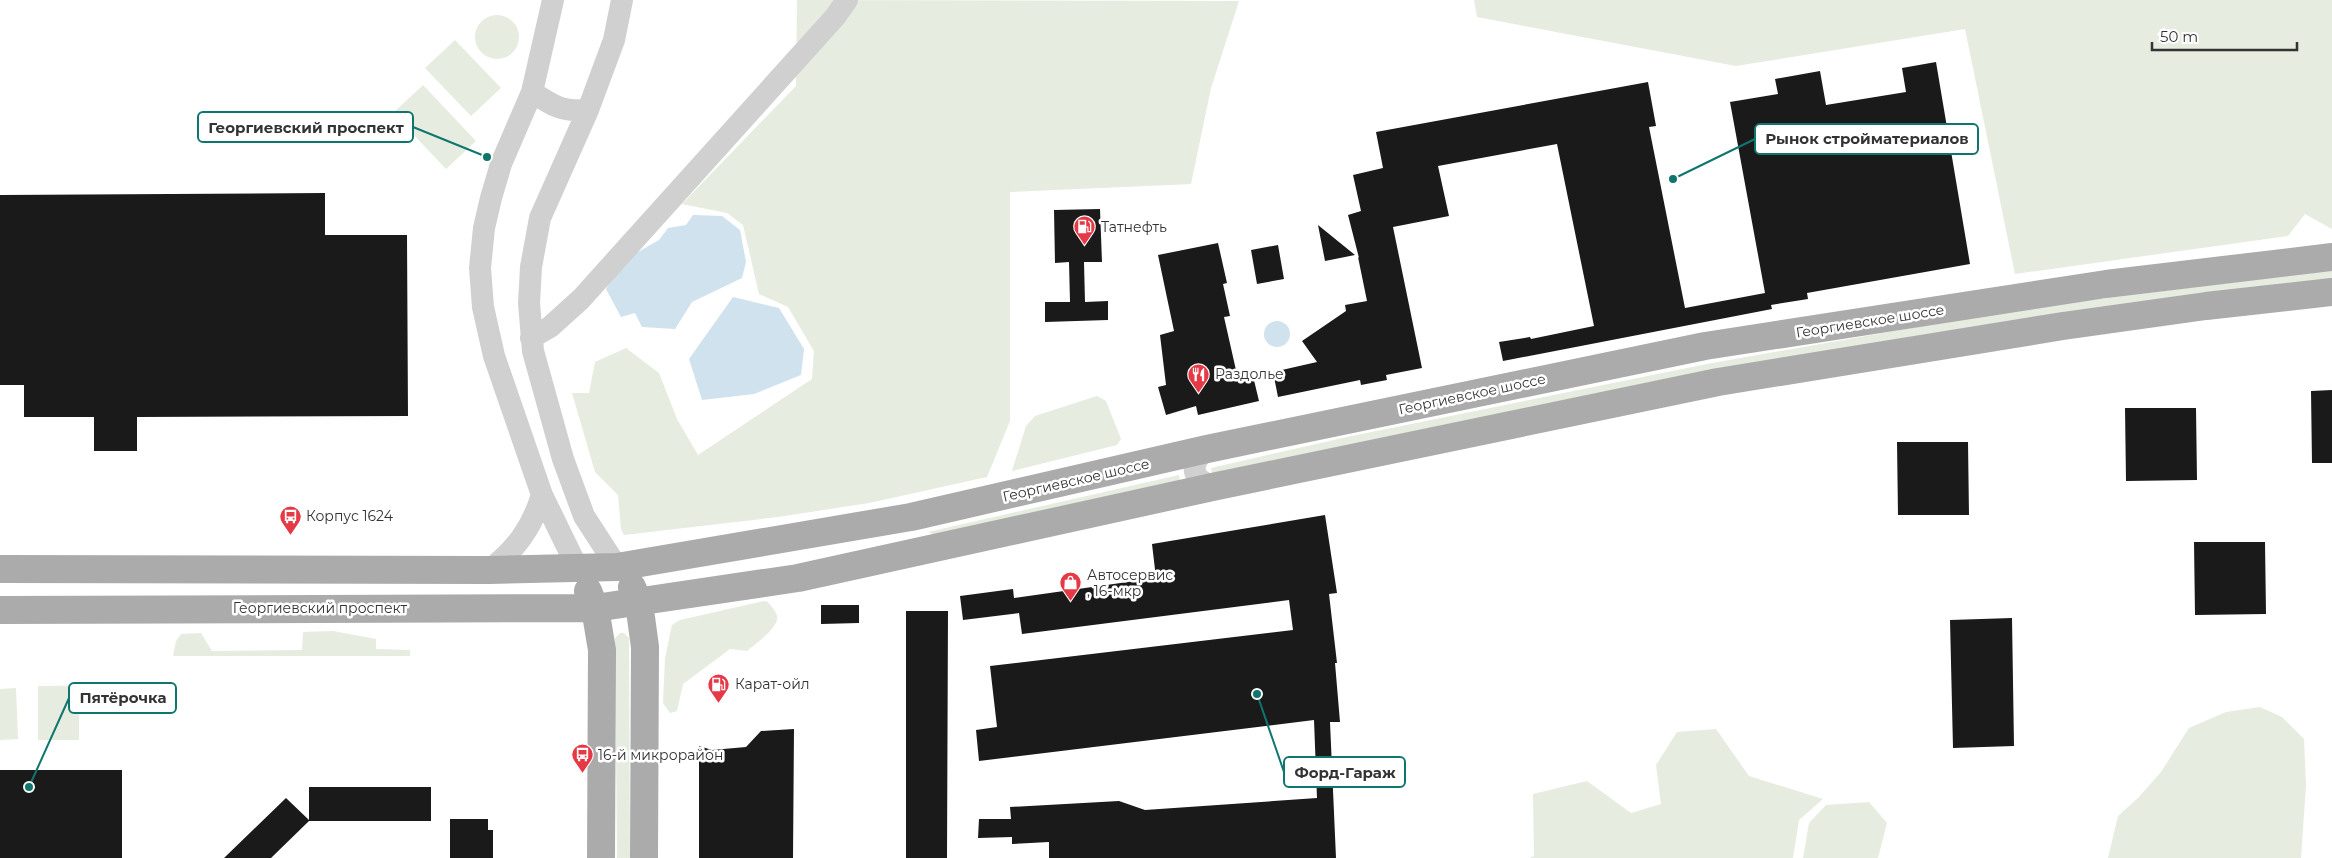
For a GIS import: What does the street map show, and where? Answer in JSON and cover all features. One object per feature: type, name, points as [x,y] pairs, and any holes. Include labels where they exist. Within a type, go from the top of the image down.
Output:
[{"type":"main road","name":"Георгиевское шоссе","points":[[617,567],[911,516],[1206,449],[1705,346],[2106,284],[2332,258]]},
{"type":"main road","points":[[639,603],[798,578],[1217,486],[1718,382],[2063,326],[2206,306],[2332,292]]},
{"type":"main road","points":[[0,570],[489,570],[617,567],[631,585],[639,603],[645,647],[644,858]]},
{"type":"main road","points":[[578,569],[595,608],[602,650],[601,858]]},
{"type":"main road","name":"Георгиевский проспект","points":[[0,610],[595,608],[639,603]]},
{"type":"street","points":[[553,0],[532,92],[501,164],[491,198],[484,228],[480,268],[483,307],[488,337],[542,495],[578,569]]},
{"type":"street","points":[[617,567],[584,516],[566,467],[533,351],[530,303],[531,266],[540,218],[545,203],[588,110],[614,40],[622,0]]},
{"type":"street","points":[[531,338],[550,327],[581,299],[835,18],[847,0]]},
{"type":"street","points":[[532,92],[558,108],[572,111],[588,110]]},
{"type":"street","points":[[1206,449],[1195,461],[1194,469],[1196,476],[1202,482],[1217,486]]},
{"type":"street","points":[[489,570],[521,540],[529,528],[542,495]]},
{"type":"shaded area","points":[[797,0],[1239,1],[1211,88],[1191,184],[1010,192],[1010,421],[987,477],[869,503],[778,517],[624,535],[621,529],[618,495],[595,472],[572,393],[589,393],[595,362],[626,348],[659,373],[677,419],[698,455],[812,379],[814,351],[788,307],[759,294],[743,225],[727,213],[682,204],[796,86]]},
{"type":"shaded area","points":[[1474,0],[2332,0],[2332,229],[2305,214],[2288,236],[2015,274],[1965,29],[1736,66],[1477,17]]},
{"type":"shaded area","points":[[497,15],[509,19],[515,25],[519,37],[515,49],[509,55],[497,59],[485,55],[479,49],[475,37],[479,25],[485,19]]},
{"type":"shaded area","points":[[455,40],[501,88],[471,116],[425,68]]},
{"type":"shaded area","points":[[423,85],[476,141],[446,169],[393,113]]},
{"type":"shaded area","points":[[2332,270],[2332,280],[2014,320],[1716,371],[1213,477],[1211,468],[1347,437],[1712,363],[2013,310]]},
{"type":"shaded area","points":[[1097,396],[1106,401],[1121,439],[1117,445],[1012,471],[1026,426],[1035,416]]},
{"type":"shaded area","points":[[1179,475],[1181,484],[942,538],[928,532]]},
{"type":"shaded area","points":[[764,601],[768,602],[775,610],[777,616],[775,625],[771,630],[747,651],[730,649],[683,684],[677,711],[670,713],[663,703],[665,658],[672,625],[680,620]]},
{"type":"shaded area","points":[[333,631],[376,639],[376,649],[410,650],[410,656],[173,656],[176,641],[181,634],[201,633],[212,651],[302,650],[303,632]]},
{"type":"shaded area","points":[[620,633],[624,633],[629,638],[630,858],[617,858],[615,638]]},
{"type":"shaded area","points":[[150,685],[150,694],[79,694],[79,740],[38,740],[38,686]]},
{"type":"shaded area","points":[[16,688],[18,739],[0,740],[0,689]]},
{"type":"shaded area","points":[[2260,707],[2282,717],[2304,739],[2306,785],[2301,858],[2108,858],[2118,816],[2138,798],[2161,772],[2189,728],[2226,712]]},
{"type":"shaded area","points":[[1716,729],[1749,776],[1823,799],[1799,820],[1793,858],[1529,858],[1534,856],[1533,794],[1587,781],[1631,813],[1661,804],[1656,765],[1677,732]]},
{"type":"shaded area","points":[[1869,802],[1887,823],[1878,858],[1803,858],[1809,823],[1826,805]]},
{"type":"water","points":[[693,215],[722,216],[740,230],[746,262],[742,278],[692,302],[675,329],[642,327],[635,313],[621,317],[606,289],[624,260],[659,240],[668,228],[686,225]]},
{"type":"water","points":[[733,297],[779,308],[804,349],[801,375],[754,394],[702,400],[689,359]]},
{"type":"water","points":[[1277,321],[1286,325],[1290,334],[1286,343],[1277,347],[1268,343],[1264,334],[1268,325]]},
{"type":"building","points":[[1936,62],[1970,264],[1807,293],[1808,299],[1771,305],[1772,309],[1503,361],[1499,342],[1530,337],[1531,339],[1594,326],[1557,144],[1438,166],[1449,216],[1393,227],[1422,368],[1386,375],[1387,380],[1361,385],[1360,380],[1278,397],[1273,372],[1317,362],[1302,341],[1346,311],[1345,305],[1367,301],[1348,215],[1361,211],[1353,175],[1383,168],[1376,132],[1648,82],[1656,126],[1649,127],[1685,308],[1765,293],[1730,102],[1778,94],[1775,79],[1820,71],[1826,105],[1906,92],[1902,68]]},
{"type":"building","points":[[325,193],[325,235],[407,235],[408,416],[137,417],[137,451],[94,451],[94,417],[24,417],[24,385],[0,385],[0,195]]},
{"type":"building","points":[[1100,209],[1102,262],[1084,262],[1085,302],[1108,301],[1108,320],[1045,322],[1045,302],[1070,302],[1069,262],[1055,263],[1054,210]]},
{"type":"building","points":[[1318,225],[1355,255],[1325,261]]},
{"type":"building","points":[[1218,243],[1227,283],[1223,284],[1230,316],[1224,317],[1238,379],[1253,376],[1259,401],[1198,415],[1196,406],[1166,415],[1158,387],[1166,385],[1160,335],[1174,331],[1158,255]]},
{"type":"building","points":[[1278,245],[1284,279],[1257,284],[1251,250]]},
{"type":"building","points":[[2332,390],[2332,463],[2312,463],[2311,391]]},
{"type":"building","points":[[2125,408],[2196,408],[2197,480],[2126,481]]},
{"type":"building","points":[[1897,442],[1968,442],[1969,515],[1898,515]]},
{"type":"building","points":[[1325,515],[1337,593],[1329,594],[1337,663],[1335,663],[1340,722],[1330,722],[1336,858],[1049,858],[1049,842],[1012,844],[1012,837],[978,838],[979,819],[1011,819],[1010,807],[1119,801],[1145,810],[1317,798],[1314,720],[979,761],[976,730],[997,727],[990,666],[1293,630],[1289,600],[1022,634],[1019,613],[963,620],[960,596],[1013,589],[1014,598],[1156,578],[1152,544]]},
{"type":"building","points":[[2194,542],[2265,542],[2266,614],[2195,615]]},
{"type":"building","points":[[821,605],[859,605],[859,623],[821,624]]},
{"type":"building","points":[[906,611],[948,611],[947,858],[906,858]]},
{"type":"building","points":[[2012,618],[2014,746],[1953,748],[1950,620]]},
{"type":"building","points":[[794,729],[793,858],[699,858],[699,746],[712,750],[746,747],[761,731]]},
{"type":"building","points":[[0,770],[122,770],[122,858],[0,858]]},
{"type":"building","points":[[309,787],[431,787],[431,821],[309,821],[271,858],[224,858],[286,798],[309,820]]},
{"type":"building","points":[[450,819],[488,819],[488,830],[493,830],[493,858],[450,858]]},
{"type":"place","name":"Георгиевский проспект","points":[[487,157]]},
{"type":"place","name":"Рынок стройматериалов","points":[[1673,179]]},
{"type":"place","name":"Татнефть","points":[[1085,246]]},
{"type":"place","name":"Раздолье","points":[[1199,393]]},
{"type":"place","name":"Корпус 1624","points":[[290,535]]},
{"type":"place","name":"Автосервис , 16-мкр","points":[[1071,602]]},
{"type":"place","name":"Форд-Гараж","points":[[1257,694]]},
{"type":"place","name":"Карат-ойл","points":[[719,703]]},
{"type":"place","name":"16-й микрорайон","points":[[582,774]]},
{"type":"place","name":"Пятёрочка","points":[[29,787]]}]
